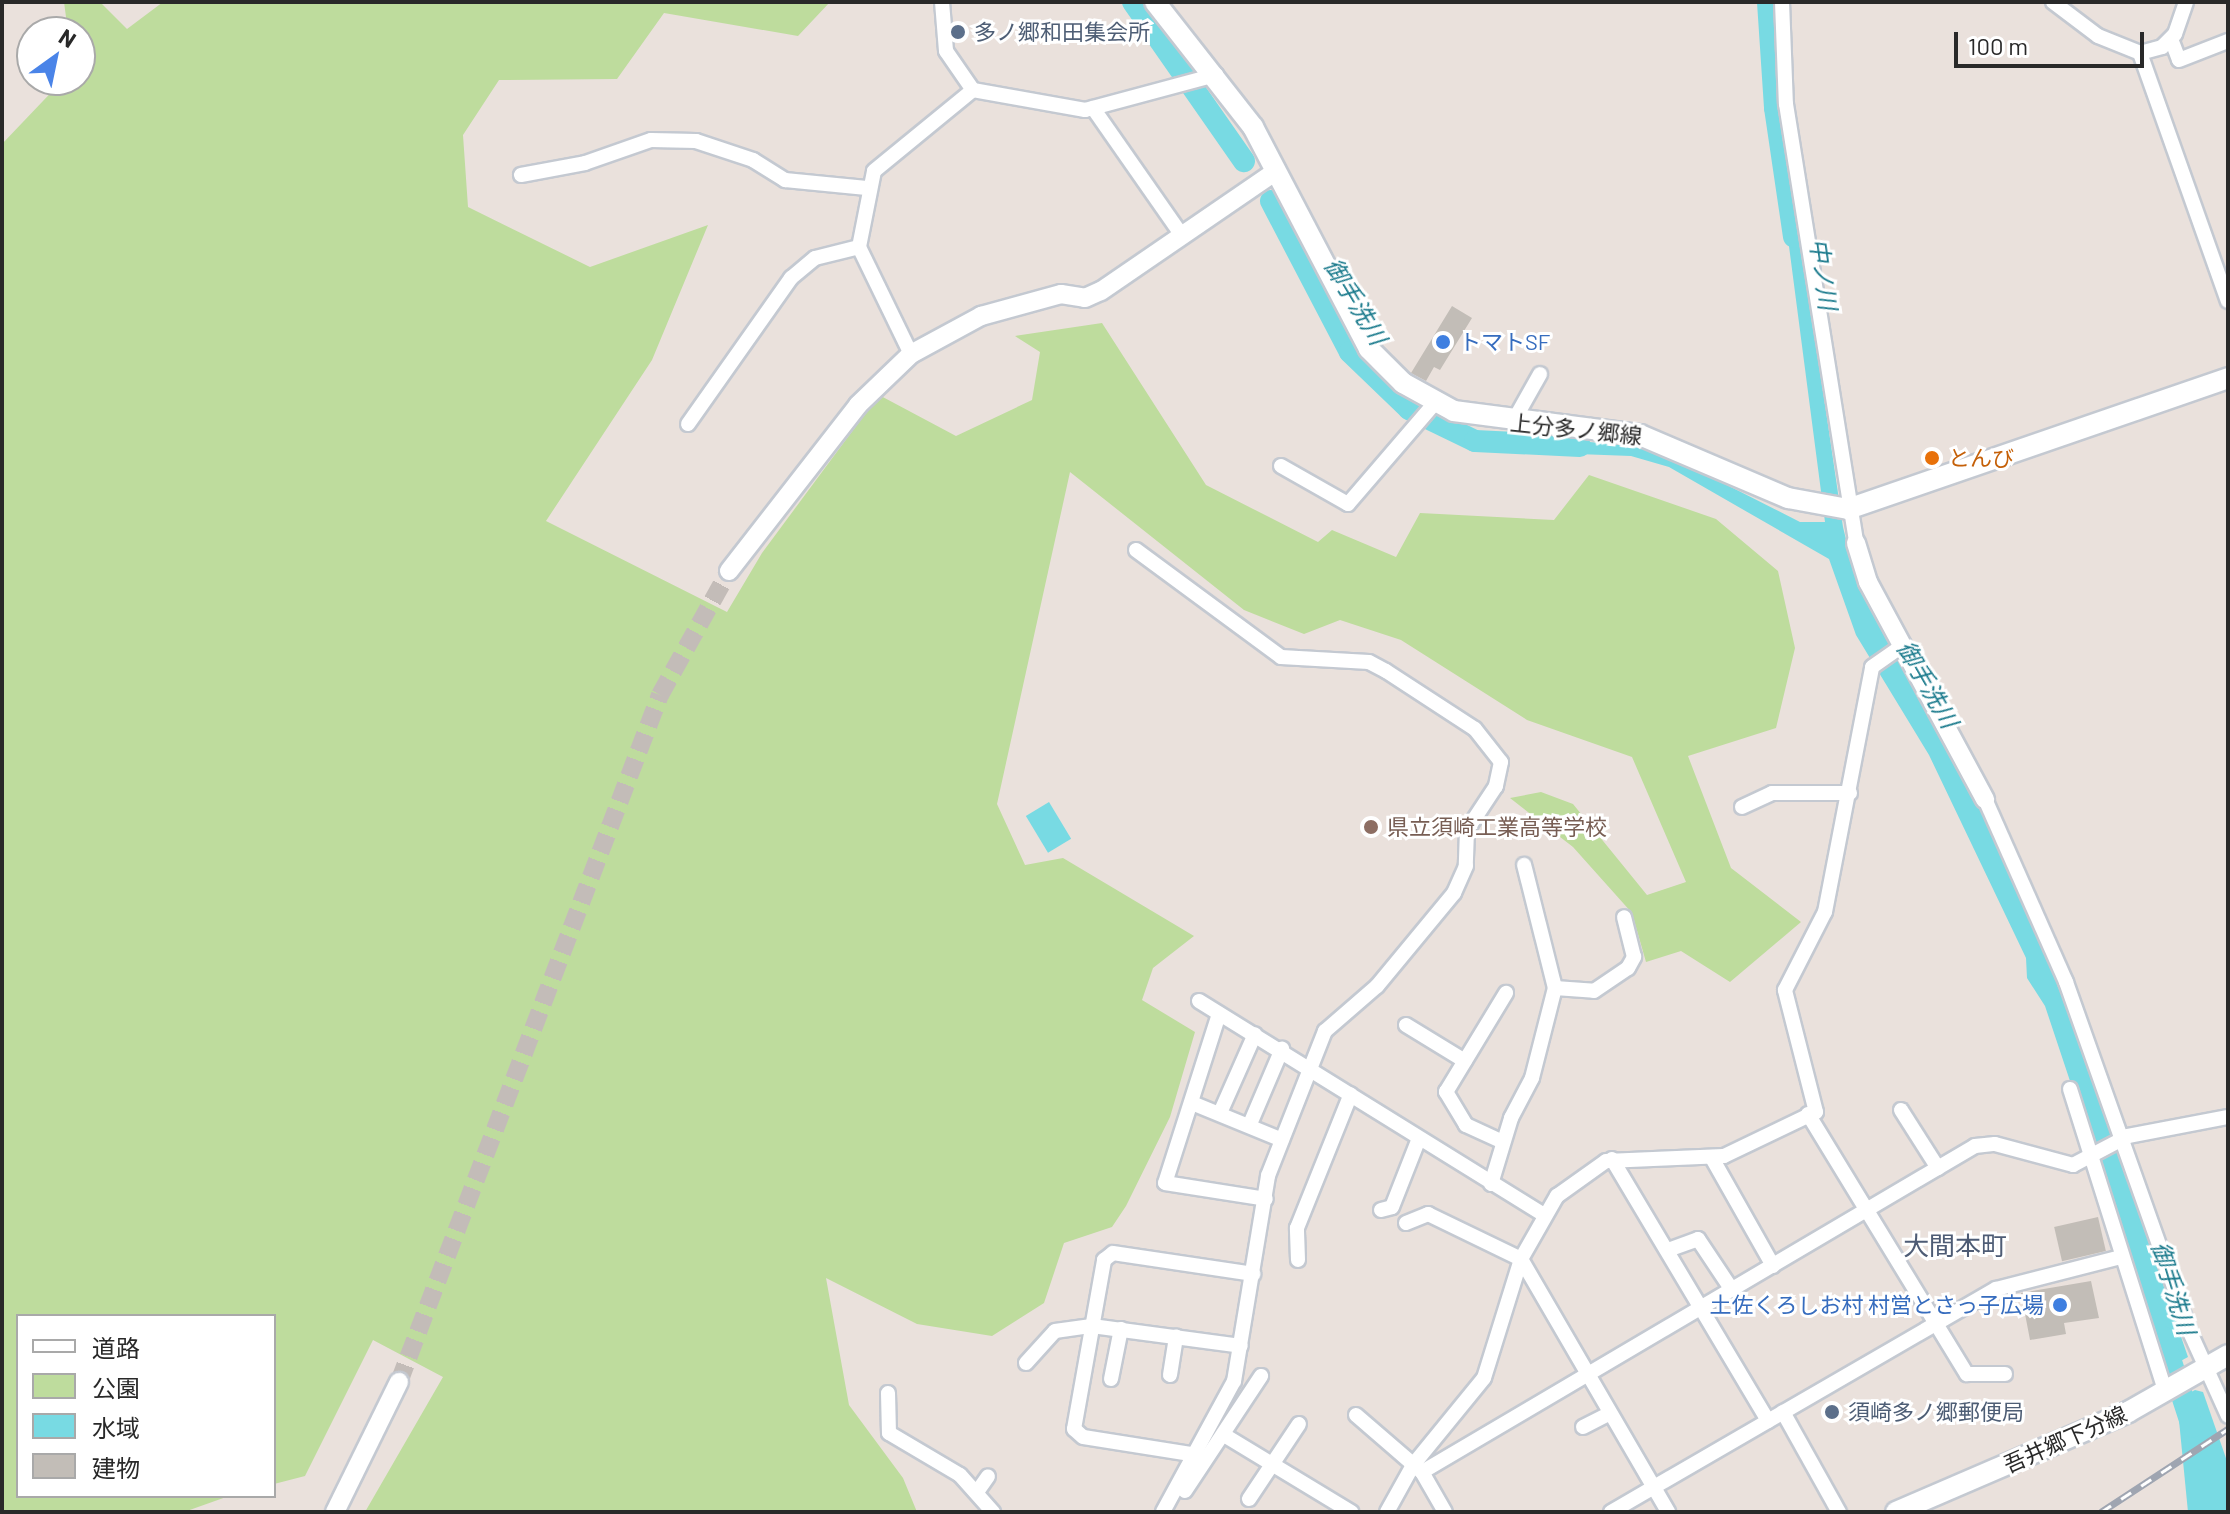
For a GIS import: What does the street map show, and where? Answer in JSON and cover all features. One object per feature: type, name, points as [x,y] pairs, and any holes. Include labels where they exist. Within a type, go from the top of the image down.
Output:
[{"type":"main road","name":"上分多ノ郷線","points":[[1155,2],[1276,171],[1358,332],[1389,372],[1431,407],[1513,422],[1654,438],[1763,489],[1836,508]]},
{"type":"main road","points":[[1836,508],[2228,378]]},
{"type":"main road","name":"吾井郷下分線","points":[[1896,1512],[2079,1435],[2228,1355]]},
{"type":"street","points":[[942,2],[946,51],[973,90],[1093,108],[1209,77]]},
{"type":"street","points":[[1782,2],[1786,104],[1836,508],[1856,543],[1868,582],[1900,648],[1985,799],[2066,982],[2202,1370],[2228,1416]]},
{"type":"street","points":[[2053,2],[2098,36],[2140,53],[2171,39]]},
{"type":"street","points":[[2186,2],[2171,39],[2179,60],[2228,41]]},
{"type":"street","points":[[2140,53],[2228,301]]},
{"type":"street","points":[[688,424],[791,278],[815,258],[859,247],[866,234],[867,188],[874,171],[973,90]]},
{"type":"street","points":[[1093,108],[1181,234]]},
{"type":"street","points":[[521,175],[585,163],[651,140],[696,141],[753,160],[785,180],[867,188]]},
{"type":"street","points":[[729,571],[858,405],[911,354],[981,316],[1061,294],[1088,298],[1276,171]]},
{"type":"street","points":[[859,247],[911,354]]},
{"type":"street","points":[[1513,422],[1540,374]]},
{"type":"street","points":[[1281,466],[1348,504],[1431,407]]},
{"type":"street","points":[[1136,550],[1281,657],[1369,662],[1386,671],[1475,729],[1501,762],[1496,786],[1467,830],[1458,887],[1377,986],[1330,1022],[1282,1140],[1266,1199],[1241,1346],[1226,1403],[1168,1511]]},
{"type":"street","points":[[1387,1512],[1484,1378],[1521,1259],[1542,1214],[1612,1159],[1712,1158],[1816,1112],[1785,990],[1825,912],[1872,667],[1900,648]]},
{"type":"street","points":[[1742,807],[1772,793],[1850,793]]},
{"type":"street","points":[[1491,1184],[1503,1142],[1532,1078],[1555,988],[1524,865]]},
{"type":"street","points":[[1555,988],[1594,991],[1628,968],[1634,957],[1624,917]]},
{"type":"street","points":[[1503,1142],[1466,1125],[1449,1104],[1446,1092],[1506,993]]},
{"type":"street","points":[[1199,1001],[1312,1068],[1418,1141],[1542,1214]]},
{"type":"street","points":[[1219,1014],[1165,1183],[1266,1199]]},
{"type":"street","points":[[1406,1025],[1465,1061]]},
{"type":"street","points":[[1220,1113],[1255,1034]]},
{"type":"street","points":[[1250,1124],[1282,1049]]},
{"type":"street","points":[[2070,1089],[2093,1156],[2121,1257],[2168,1389]]},
{"type":"street","points":[[1298,1260],[1297,1228],[1351,1094]]},
{"type":"street","points":[[1192,1103],[1250,1124],[1282,1140]]},
{"type":"street","points":[[1901,1110],[1938,1168]]},
{"type":"street","points":[[1808,1114],[1967,1374],[2005,1374]]},
{"type":"street","points":[[1418,1468],[1590,1377],[1984,1143],[2064,1166],[2093,1156],[2120,1140],[2228,1117]]},
{"type":"street","points":[[1381,1210],[1392,1207],[1418,1141]]},
{"type":"street","points":[[1712,1158],[1773,1266]]},
{"type":"street","points":[[1612,1159],[1768,1421]]},
{"type":"street","points":[[1406,1223],[1428,1214],[1521,1259],[1668,1512]]},
{"type":"street","points":[[1668,1250],[1698,1239],[1732,1290]]},
{"type":"street","points":[[1197,1455],[1078,1434],[1104,1260],[1113,1253],[1253,1274]]},
{"type":"street","points":[[1611,1512],[2005,1286],[2121,1257]]},
{"type":"street","points":[[1026,1363],[1055,1331],[1092,1326],[1241,1346]]},
{"type":"street","points":[[1111,1379],[1121,1329]]},
{"type":"street","points":[[1170,1375],[1176,1336]]},
{"type":"street","points":[[1168,1511],[1224,1435],[1261,1376]]},
{"type":"street","points":[[335,1512],[399,1382]]},
{"type":"street","points":[[888,1393],[889,1433],[960,1475],[993,1512]]},
{"type":"street","points":[[1783,1412],[1839,1512]]},
{"type":"street","points":[[1583,1427],[1610,1413]]},
{"type":"street","points":[[1356,1415],[1418,1468],[1445,1512]]},
{"type":"street","points":[[1249,1499],[1299,1424]]},
{"type":"street","points":[[1224,1435],[1351,1512]]},
{"type":"street","points":[[977,1492],[988,1476]]},
{"type":"green space","points":[[64,2],[100,2],[127,29],[163,2],[830,2],[798,36],[664,13],[617,79],[499,80],[463,135],[468,207],[590,267],[708,225],[652,360],[546,521],[727,612],[762,553],[879,395],[956,436],[1032,400],[1040,352],[1015,336],[1102,323],[1206,485],[1318,542],[1332,530],[1396,557],[1420,513],[1554,520],[1589,475],[1716,519],[1778,571],[1795,648],[1776,728],[1688,756],[1731,868],[1801,922],[1730,982],[1681,951],[1646,962],[1632,913],[1573,847],[1510,798],[1541,792],[1573,804],[1647,895],[1686,882],[1632,757],[1527,720],[1401,640],[1340,620],[1304,634],[1244,610],[1070,472],[997,804],[1025,865],[1063,858],[1194,936],[1153,968],[1142,1000],[1195,1032],[1170,1117],[1126,1206],[1112,1227],[1064,1243],[1044,1303],[992,1336],[917,1324],[826,1278],[849,1405],[903,1478],[917,1512],[365,1512],[443,1377],[373,1340],[305,1476],[276,1483],[276,1314],[16,1314],[16,1498],[223,1498],[184,1512],[2,1512],[2,144],[48,96],[96,96],[96,16],[66,16]]},
{"type":"water","points":[[1796,207],[1843,527],[1855,576],[1978,804],[2059,981],[2188,1357],[2166,1369],[2045,1006],[2027,978],[2026,958],[1929,755],[1856,635],[1829,559],[1669,467],[1631,456],[1551,453],[1552,438],[1656,449],[1800,522],[1825,522],[1784,208]]},
{"type":"water","points":[[1049,802],[1071,839],[1048,853],[1026,816]]},
{"type":"water","points":[[2195,1390],[2203,1392],[2228,1464],[2228,1512],[2188,1512],[2177,1400]]},
{"type":"building","name":"トマトSF","points":[[1452,306],[1472,318],[1440,370],[1434,367],[1426,381],[1411,373]]},
{"type":"building","points":[[2098,1217],[2106,1251],[2062,1261],[2054,1227]]},
{"type":"building","name":"土佐くろしお村 村営とさっ子広場","points":[[2091,1281],[2099,1318],[2064,1323],[2066,1334],[2030,1340],[2021,1293]]},
{"type":"waterway","name":"御手洗川","points":[[1133,2],[1244,161]]},
{"type":"waterway","name":"中ノ川","points":[[1768,2],[1775,108],[1794,237]]},
{"type":"waterway","name":"御手洗川","points":[[1271,201],[1350,352],[1409,409],[1475,441],[1580,446]]},
{"type":"waterway","name":"御手洗川","points":[[2163,1337],[2192,1426]]},
{"type":"tunnel","points":[[399,1382],[660,695],[729,571]]},
{"type":"railway","points":[[2101,1512],[2228,1429]]},
{"type":"place","name":"多ノ郷和田集会所","points":[[958,32]]},
{"type":"place","name":"トマトSF","points":[[1443,342]]},
{"type":"place","name":"とんび","points":[[1932,458]]},
{"type":"place","name":"県立須崎工業高等学校","points":[[1371,827]]},
{"type":"place","name":"土佐くろしお村 村営とさっ子広場","points":[[2060,1305]]},
{"type":"place","name":"須崎多ノ郷郵便局","points":[[1832,1412]]},
{"type":"district","name":"大間本町","points":[[1955,1245]]}]
